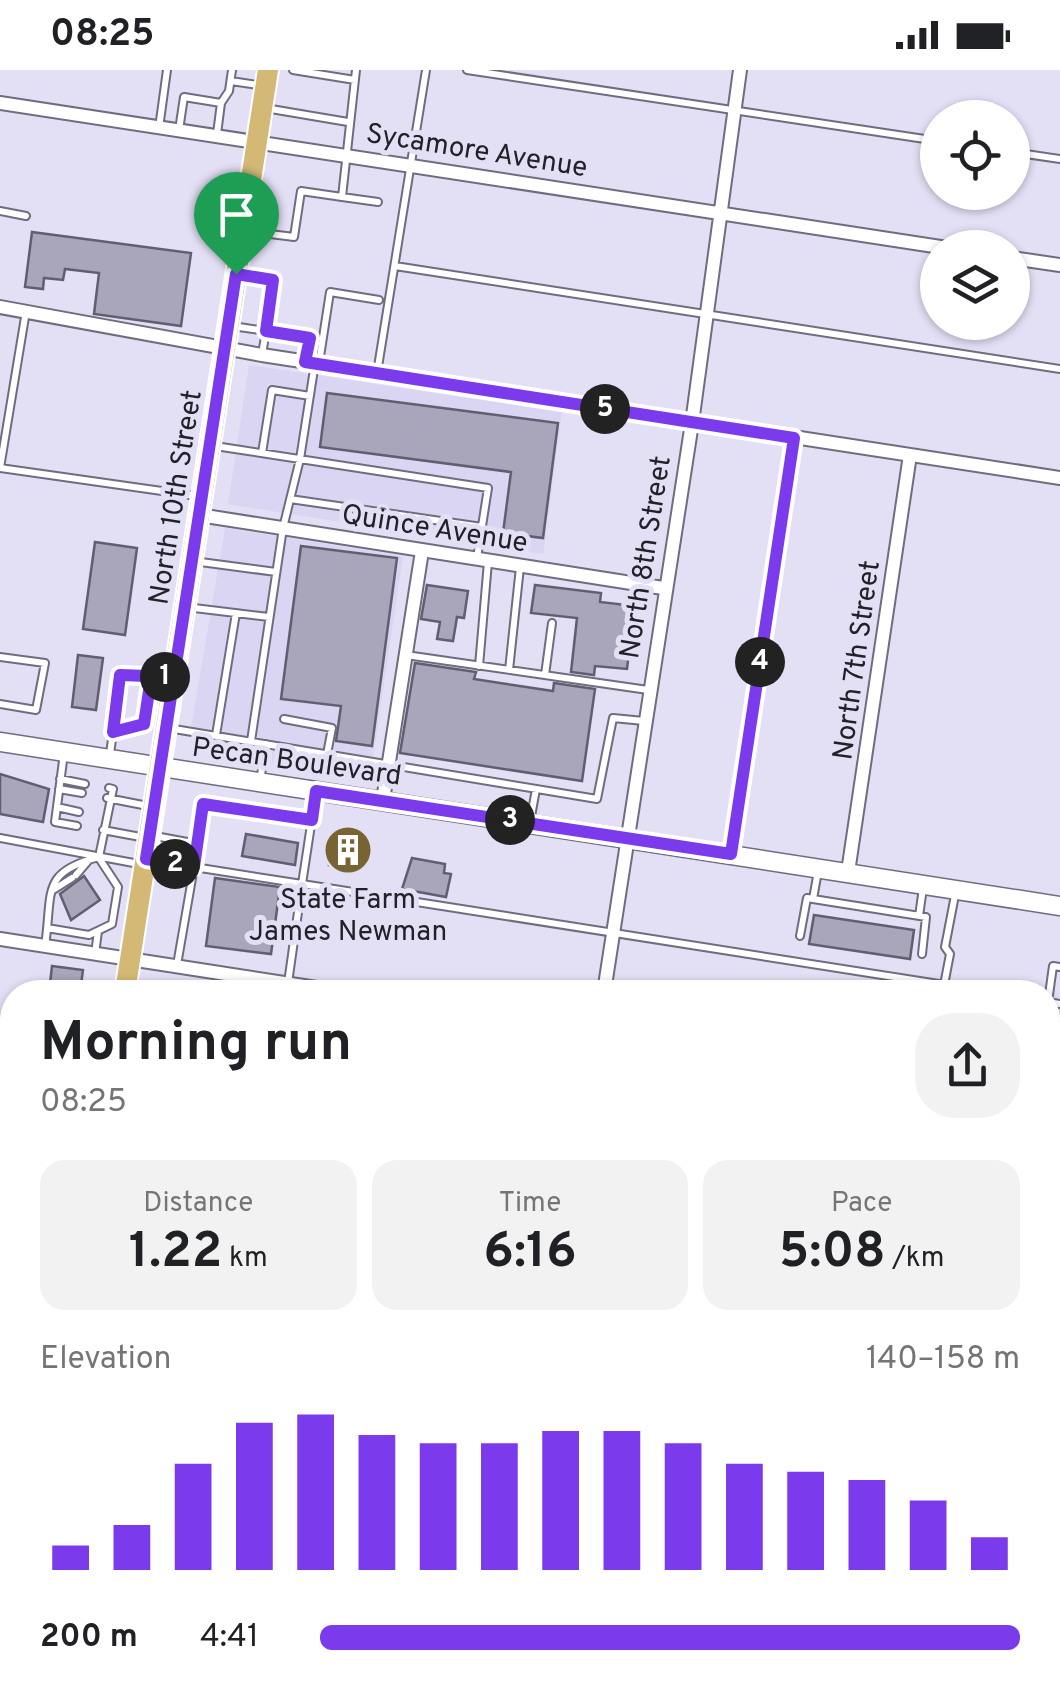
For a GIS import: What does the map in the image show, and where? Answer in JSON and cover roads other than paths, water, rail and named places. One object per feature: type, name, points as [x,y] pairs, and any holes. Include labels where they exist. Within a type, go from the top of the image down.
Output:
[{"type":"main road","name":"North 10th Street","points":[[127,980],[267,78]]},
{"type":"main road","name":"Pecan Boulevard","points":[[0,742],[1060,906]]},
{"type":"street","name":"North 8th Street","points":[[606,980],[663,588],[692,423],[740,70]]},
{"type":"street","name":"Sycamore Avenue","points":[[0,103],[920,244]]},
{"type":"street","points":[[1030,261],[1060,265]]},
{"type":"street","points":[[0,307],[262,355],[1060,478]]},
{"type":"street","name":"North 7th Street","points":[[848,872],[910,455]]},
{"type":"street","name":"Quince Avenue","points":[[201,506],[283,528],[663,588]]},
{"type":"street","points":[[383,800],[422,551]]},
{"type":"street","points":[[0,939],[263,980]]},
{"type":"lane","points":[[159,128],[167,70]]},
{"type":"lane","points":[[217,138],[232,70]]},
{"type":"lane","points":[[292,70],[354,80]]},
{"type":"lane","points":[[342,197],[356,70]]},
{"type":"lane","points":[[377,373],[426,70]]},
{"type":"lane","points":[[467,70],[920,138]]},
{"type":"lane","points":[[231,81],[267,78]]},
{"type":"lane","points":[[179,132],[184,97],[222,103]]},
{"type":"lane","points":[[262,108],[348,122]]},
{"type":"lane","points":[[1030,155],[1060,159]]},
{"type":"lane","points":[[243,231],[294,237],[302,191],[378,202]]},
{"type":"lane","points":[[0,211],[26,216]]},
{"type":"lane","points":[[395,266],[1060,369]]},
{"type":"lane","points":[[236,274],[273,280],[262,355]]},
{"type":"lane","points":[[251,742],[283,528],[300,459],[313,363],[330,292],[379,300]]},
{"type":"lane","points":[[26,310],[0,468],[201,506]]},
{"type":"lane","points":[[228,326],[310,338],[313,363]]},
{"type":"lane","points":[[262,453],[272,390],[310,396]]},
{"type":"lane","points":[[731,854],[794,438]]},
{"type":"lane","points":[[210,445],[488,488],[482,527],[479,666]]},
{"type":"lane","points":[[290,499],[482,527]]},
{"type":"lane","points":[[192,561],[276,572]]},
{"type":"lane","points":[[509,670],[520,566]]},
{"type":"lane","points":[[185,607],[270,618]]},
{"type":"lane","points":[[216,736],[236,613]]},
{"type":"lane","points":[[545,675],[552,623]]},
{"type":"lane","points":[[406,655],[648,690]]},
{"type":"lane","points":[[0,657],[44,663],[36,710],[0,704]]},
{"type":"lane","points":[[108,760],[120,675],[174,677]]},
{"type":"lane","points":[[113,732],[144,724],[151,678]]},
{"type":"lane","points":[[118,692],[128,693]]},
{"type":"lane","points":[[166,727],[598,799],[613,718],[644,721]]},
{"type":"lane","points":[[284,719],[332,728],[328,754]]},
{"type":"lane","points":[[260,782],[266,744]]},
{"type":"lane","points":[[64,752],[55,822],[77,826]]},
{"type":"lane","points":[[60,779],[84,784]]},
{"type":"lane","points":[[98,857],[113,789],[109,788]]},
{"type":"lane","points":[[59,789],[82,794]]},
{"type":"lane","points":[[530,823],[536,789]]},
{"type":"lane","points":[[289,980],[316,791]]},
{"type":"lane","points":[[110,798],[154,807]]},
{"type":"lane","points":[[177,966],[203,804],[312,820]]},
{"type":"lane","points":[[57,807],[79,812]]},
{"type":"lane","points":[[105,831],[194,867],[913,980]]},
{"type":"lane","points":[[0,838],[98,857],[118,888],[112,924],[89,934],[48,928]]},
{"type":"lane","points":[[45,946],[55,878],[67,865],[147,849],[198,844]]},
{"type":"lane","points":[[53,890],[74,876],[88,860]]},
{"type":"lane","points":[[813,899],[819,867]]},
{"type":"lane","points":[[919,916],[924,884]]},
{"type":"lane","points":[[945,980],[956,889]]},
{"type":"lane","points":[[800,936],[806,898],[813,899],[926,918],[922,954]]},
{"type":"lane","points":[[114,911],[137,915]]},
{"type":"lane","points":[[96,954],[98,931]]},
{"type":"place","name":"State Farm James Newman","points":[[348,850]]}]
